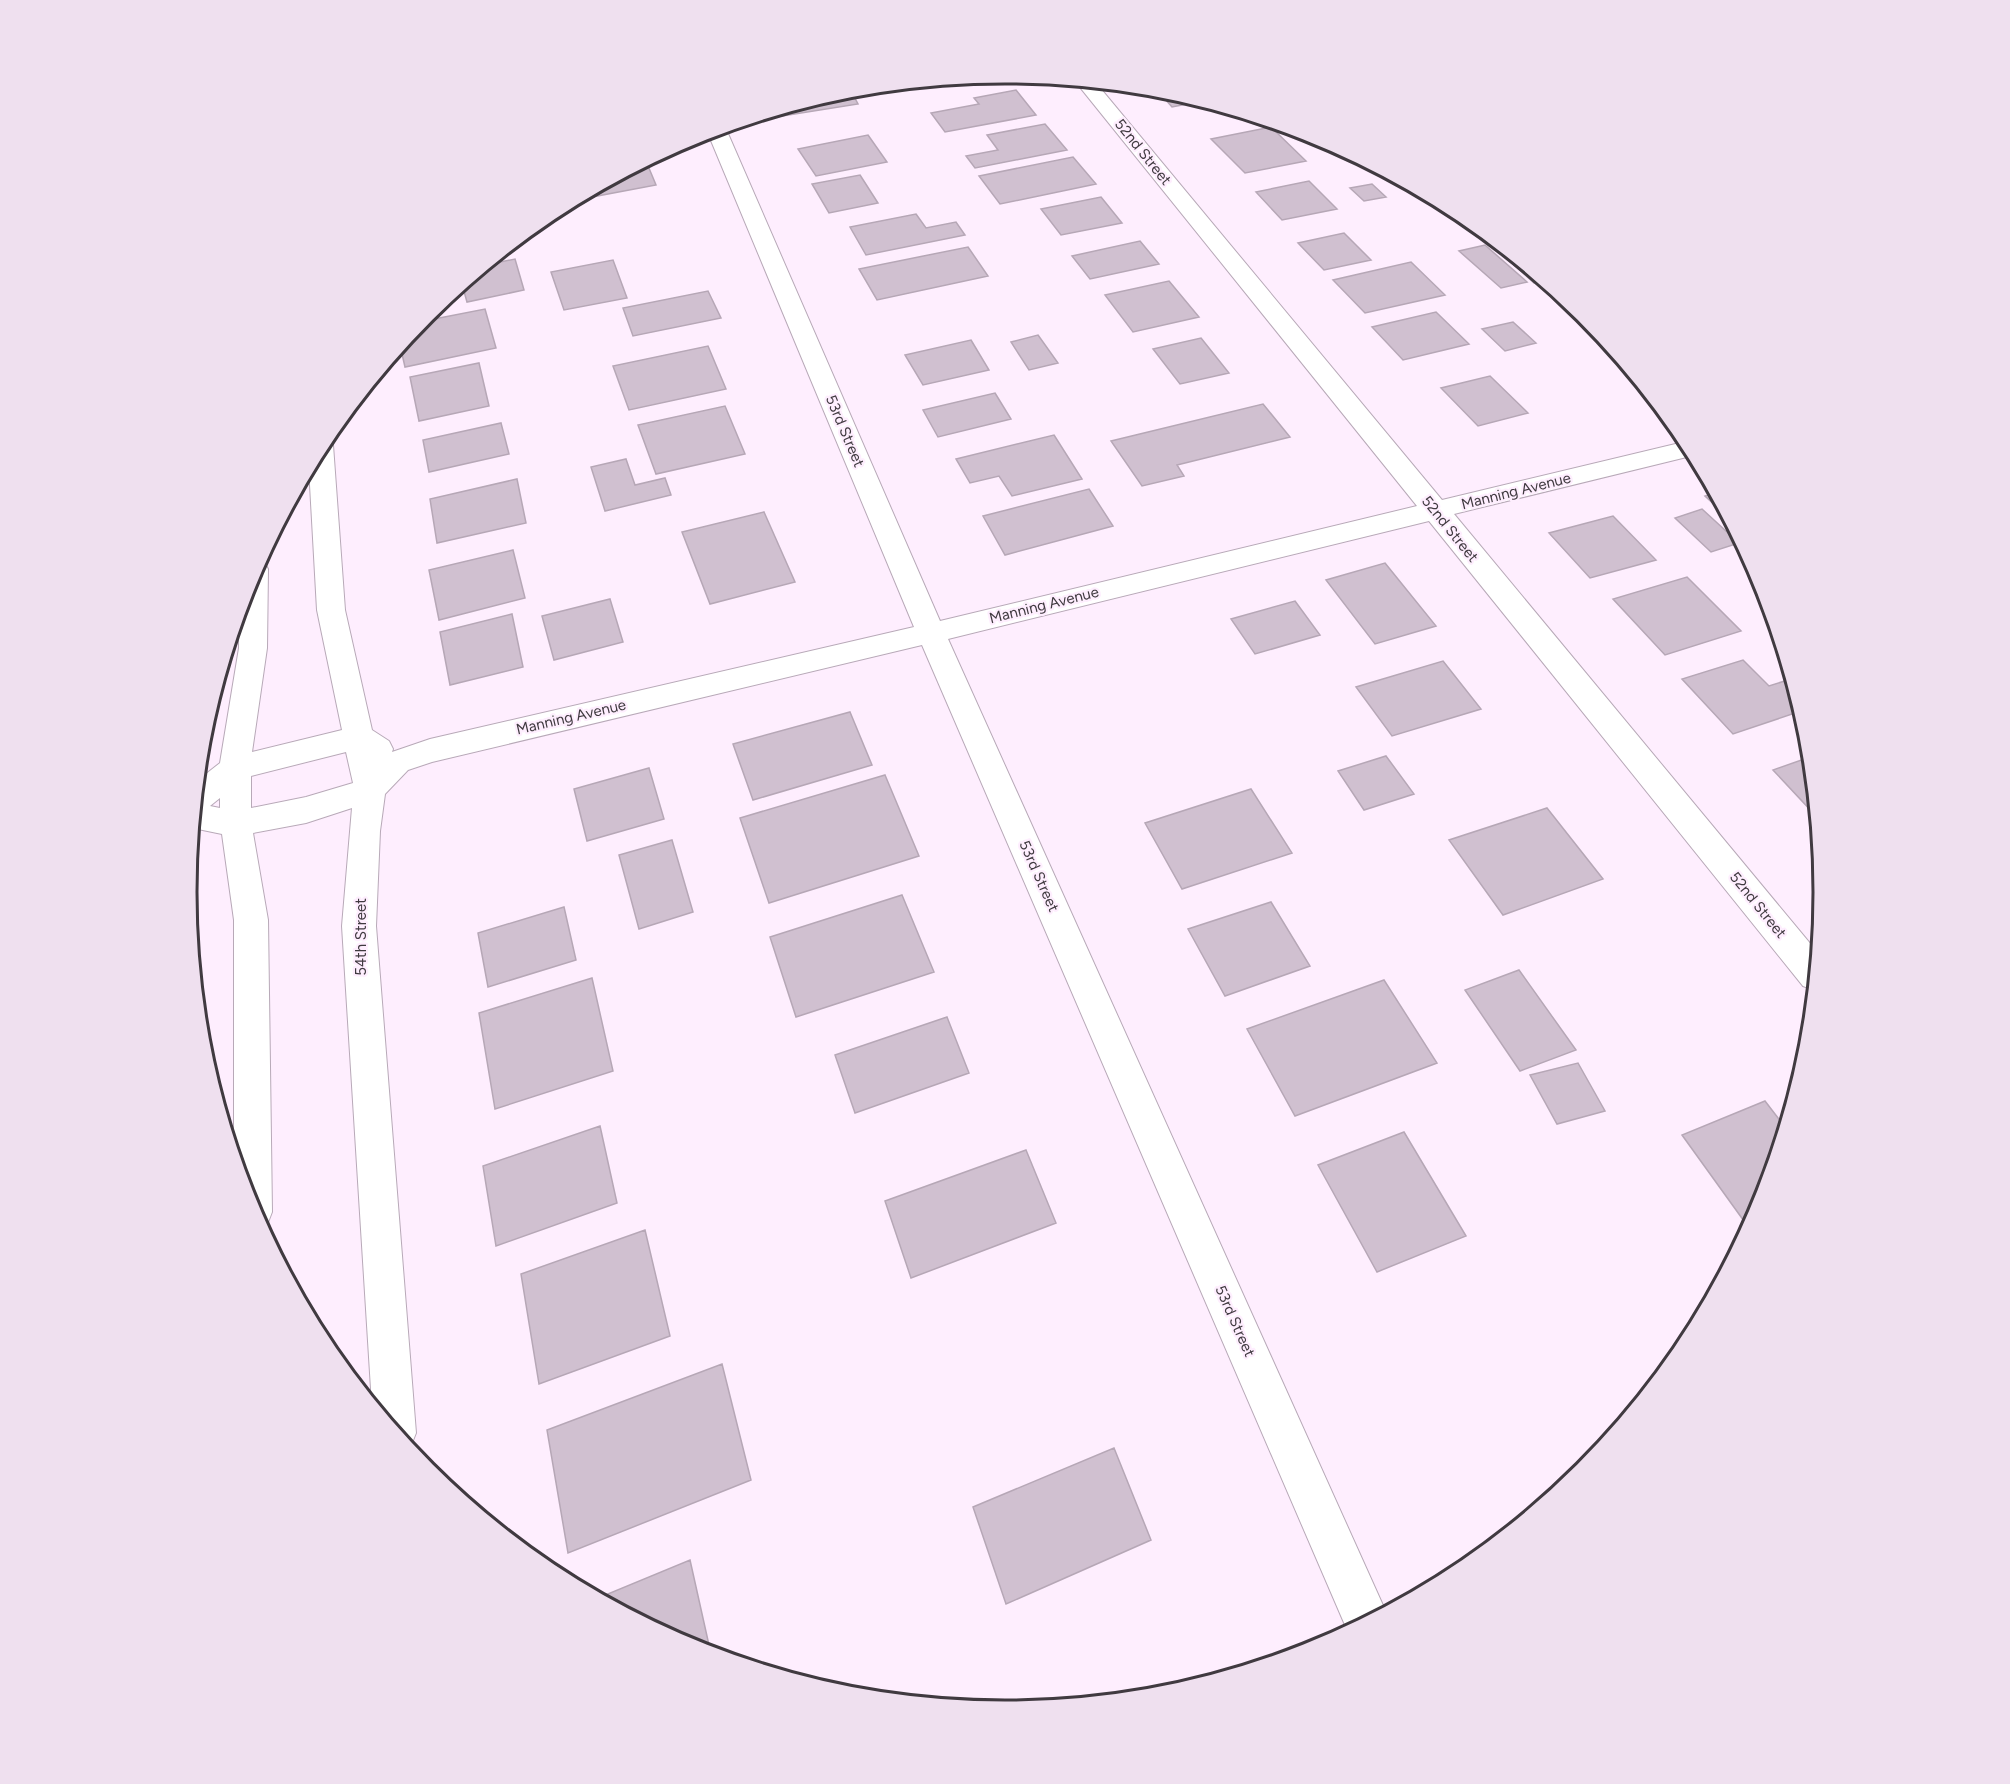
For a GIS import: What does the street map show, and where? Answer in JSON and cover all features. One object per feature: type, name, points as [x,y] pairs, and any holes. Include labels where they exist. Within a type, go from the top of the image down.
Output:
[{"type":"street","name":"52nd Street","points":[[1093,89],[1809,967]]},
{"type":"street","name":"53rd Street","points":[[719,137],[931,633],[1364,1616]]},
{"type":"street","name":"Manning Avenue","points":[[201,817],[236,824],[306,810],[370,790],[397,762],[430,751],[931,633],[1682,450]]},
{"type":"street","name":"54th Street","points":[[321,462],[331,610],[370,790],[364,831],[359,926],[394,1420]]},
{"type":"street","points":[[253,1185],[251,920],[236,824],[235,768],[253,648],[254,597]]},
{"type":"street","points":[[203,794],[235,768],[359,737],[397,762]]},
{"type":"building","points":[[1016,90],[1036,115],[945,132],[931,113],[979,104],[974,98]]},
{"type":"building","points":[[855,99],[858,104],[782,116]]},
{"type":"building","points":[[1167,101],[1183,105],[1172,107]]},
{"type":"building","points":[[1045,124],[1067,150],[975,168],[966,156],[998,150],[987,135]]},
{"type":"building","points":[[1267,128],[1275,131],[1306,161],[1245,173],[1211,139]]},
{"type":"building","points":[[868,135],[887,162],[816,176],[798,149]]},
{"type":"building","points":[[1073,157],[1096,184],[1000,204],[979,176]]},
{"type":"building","points":[[648,167],[656,185],[593,197]]},
{"type":"building","points":[[860,175],[878,203],[829,213],[812,184]]},
{"type":"building","points":[[1309,181],[1337,209],[1282,220],[1256,192]]},
{"type":"building","points":[[1372,184],[1386,197],[1364,201],[1350,188]]},
{"type":"building","points":[[1101,197],[1122,223],[1061,235],[1041,209]]},
{"type":"building","points":[[916,214],[926,228],[956,222],[965,235],[866,255],[850,227]]},
{"type":"building","points":[[1344,233],[1371,260],[1324,270],[1298,243]]},
{"type":"building","points":[[1140,241],[1159,264],[1090,279],[1072,256]]},
{"type":"building","points":[[1485,245],[1527,282],[1501,288],[1459,251]]},
{"type":"building","points":[[968,247],[988,276],[877,300],[859,269]]},
{"type":"building","points":[[515,259],[524,290],[467,302],[464,292],[500,262]]},
{"type":"building","points":[[613,260],[627,298],[564,310],[551,272]]},
{"type":"building","points":[[1411,262],[1445,295],[1365,313],[1333,280]]},
{"type":"building","points":[[1169,281],[1199,317],[1133,332],[1105,295]]},
{"type":"building","points":[[708,291],[721,318],[633,336],[623,308]]},
{"type":"building","points":[[485,309],[496,348],[405,367],[402,355],[437,319]]},
{"type":"building","points":[[1436,312],[1469,344],[1403,360],[1372,327]]},
{"type":"building","points":[[1513,322],[1536,343],[1505,351],[1482,329]]},
{"type":"building","points":[[1038,335],[1058,363],[1029,370],[1011,342]]},
{"type":"building","points":[[1201,338],[1229,373],[1180,384],[1153,349]]},
{"type":"building","points":[[971,340],[989,370],[923,385],[905,355]]},
{"type":"building","points":[[708,346],[726,389],[629,410],[613,366]]},
{"type":"building","points":[[479,363],[489,406],[419,421],[410,377]]},
{"type":"building","points":[[1490,376],[1528,413],[1478,426],[1441,388]]},
{"type":"building","points":[[995,393],[1011,419],[938,437],[923,410]]},
{"type":"building","points":[[1263,404],[1290,437],[1177,465],[1184,476],[1142,486],[1111,441]]},
{"type":"building","points":[[725,406],[745,454],[656,474],[638,425]]},
{"type":"building","points":[[501,423],[509,454],[429,472],[423,440]]},
{"type":"building","points":[[1054,435],[1082,479],[1012,496],[999,476],[970,483],[956,459]]},
{"type":"building","points":[[626,459],[635,485],[665,478],[671,495],[605,511],[591,467]]},
{"type":"building","points":[[517,479],[526,523],[437,543],[430,499]]},
{"type":"building","points":[[1089,489],[1113,526],[1005,555],[983,516]]},
{"type":"building","points":[[1702,509],[1730,534],[1734,545],[1711,552],[1675,518]]},
{"type":"building","points":[[764,512],[795,582],[710,604],[682,532]]},
{"type":"building","points":[[1613,516],[1656,560],[1590,578],[1549,533]]},
{"type":"building","points":[[513,550],[525,598],[439,620],[429,570]]},
{"type":"building","points":[[1385,563],[1436,626],[1375,644],[1326,580]]},
{"type":"building","points":[[1687,577],[1741,631],[1665,655],[1613,599]]},
{"type":"building","points":[[610,599],[623,642],[554,660],[542,616]]},
{"type":"building","points":[[1295,601],[1320,635],[1255,654],[1231,619]]},
{"type":"building","points":[[512,614],[523,667],[450,685],[440,632]]},
{"type":"building","points":[[1743,660],[1769,686],[1784,681],[1792,714],[1733,734],[1682,679]]},
{"type":"building","points":[[1443,661],[1481,709],[1392,736],[1356,687]]},
{"type":"building","points":[[850,712],[872,765],[753,800],[733,744]]},
{"type":"building","points":[[1386,756],[1414,794],[1364,810],[1338,771]]},
{"type":"building","points":[[1801,760],[1808,807],[1773,770]]},
{"type":"building","points":[[649,768],[664,819],[587,841],[574,789]]},
{"type":"building","points":[[885,775],[919,856],[769,903],[740,818]]},
{"type":"building","points":[[1251,789],[1292,853],[1182,889],[1145,823]]},
{"type":"building","points":[[1547,808],[1603,879],[1503,915],[1449,840]]},
{"type":"building","points":[[672,840],[693,912],[639,929],[619,855]]},
{"type":"building","points":[[902,895],[934,972],[796,1017],[770,937]]},
{"type":"building","points":[[1271,902],[1310,966],[1225,996],[1188,929]]},
{"type":"building","points":[[564,907],[576,960],[488,987],[478,933]]},
{"type":"building","points":[[1519,970],[1576,1050],[1520,1071],[1465,990]]},
{"type":"building","points":[[592,978],[613,1071],[495,1109],[479,1013]]},
{"type":"building","points":[[1384,980],[1437,1063],[1295,1116],[1247,1029]]},
{"type":"building","points":[[947,1017],[969,1073],[855,1113],[835,1055]]},
{"type":"building","points":[[1578,1063],[1605,1111],[1557,1124],[1530,1075]]},
{"type":"building","points":[[1765,1101],[1779,1120],[1770,1152],[1743,1220],[1682,1135]]},
{"type":"building","points":[[600,1126],[617,1203],[496,1246],[483,1166]]},
{"type":"building","points":[[1404,1132],[1466,1236],[1377,1272],[1318,1165]]},
{"type":"building","points":[[1026,1150],[1056,1223],[911,1278],[885,1201]]},
{"type":"building","points":[[645,1230],[670,1336],[539,1384],[521,1274]]},
{"type":"building","points":[[722,1364],[751,1480],[568,1553],[547,1430]]},
{"type":"building","points":[[1114,1448],[1151,1540],[1006,1604],[973,1507]]},
{"type":"building","points":[[690,1560],[709,1643],[648,1617],[606,1595]]}]
